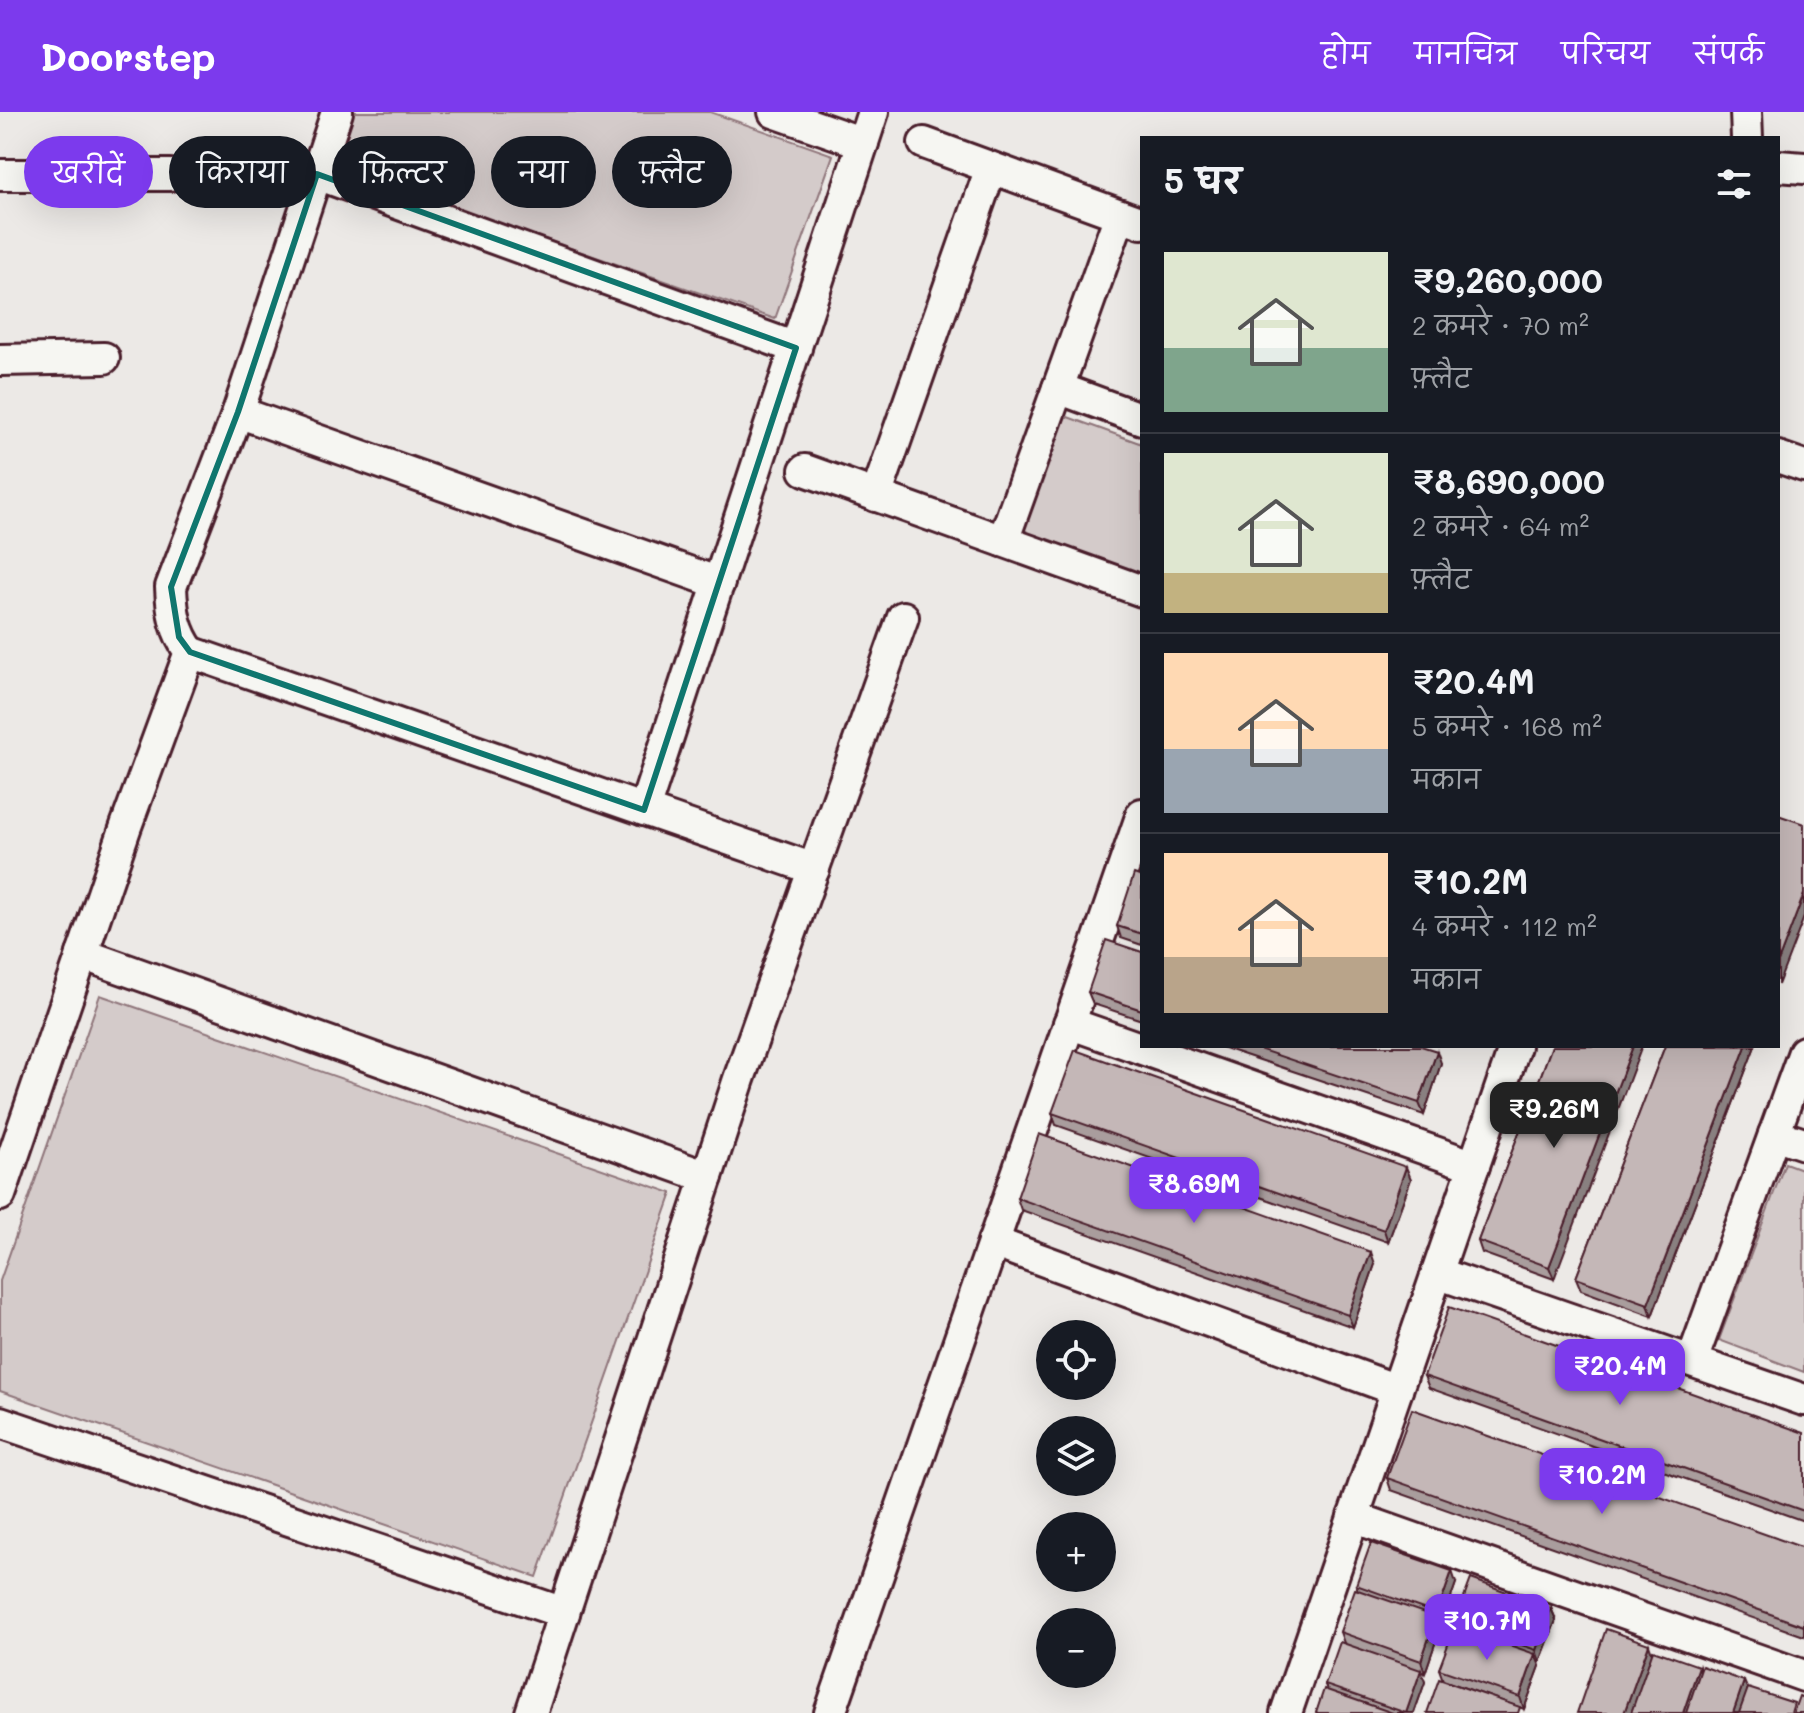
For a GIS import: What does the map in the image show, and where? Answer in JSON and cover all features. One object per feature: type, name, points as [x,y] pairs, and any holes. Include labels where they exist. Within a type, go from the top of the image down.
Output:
[{"type":"street","points":[[337,112],[238,412],[171,587],[172,615],[179,637],[190,652],[814,869]]},
{"type":"street","points":[[774,112],[863,143]]},
{"type":"street","points":[[644,810],[873,112]]},
{"type":"street","points":[[1746,112],[1747,136]]},
{"type":"street","points":[[924,143],[1131,219],[1058,388],[1003,541]]},
{"type":"street","points":[[1780,166],[1804,168]]},
{"type":"street","points":[[876,496],[991,168]]},
{"type":"street","points":[[317,174],[796,348]]},
{"type":"street","points":[[0,175],[169,175]]},
{"type":"street","points":[[0,360],[104,358]]},
{"type":"street","points":[[1058,388],[1140,418]]},
{"type":"street","points":[[238,412],[719,583]]},
{"type":"street","points":[[1780,458],[1804,466]]},
{"type":"street","points":[[805,470],[1140,590]]},
{"type":"street","points":[[531,1713],[707,1177],[903,617]]},
{"type":"street","points":[[0,1195],[126,826],[190,652]]},
{"type":"street","points":[[830,1713],[1069,1023],[1136,854],[1140,827]]},
{"type":"street","points":[[82,954],[707,1177]]},
{"type":"street","points":[[1069,1023],[1474,1166]]},
{"type":"street","points":[[1286,1713],[1514,1048]]},
{"type":"street","points":[[1692,1361],[1804,1052]]},
{"type":"street","points":[[1774,1134],[1804,1144]]},
{"type":"street","points":[[993,1242],[1397,1390]]},
{"type":"street","points":[[1437,1273],[1804,1400]]},
{"type":"street","points":[[0,1422],[564,1613]]},
{"type":"street","points":[[1353,1517],[1804,1676]]},
{"type":"street","points":[[1604,1639],[1615,1609]]},
{"type":"highlighted area","points":[[317,174],[796,348],[644,810],[190,652],[179,637],[171,587],[238,412]]},
{"type":"shaded area","points":[[351,112],[710,112],[833,155],[775,319],[455,208],[475,208],[475,136],[342,136]]},
{"type":"shaded area","points":[[1065,416],[1140,443],[1140,577],[1022,535]]},
{"type":"shaded area","points":[[100,995],[672,1193],[537,1577],[0,1391],[0,1281]]},
{"type":"shaded area","points":[[1785,1163],[1804,1170],[1804,1372],[1719,1340]]},
{"type":"building","points":[[1780,816],[1804,824],[1804,894],[1780,957]]},
{"type":"building","points":[[1134,874],[1140,876],[1140,933],[1117,926]]},
{"type":"building","points":[[1106,940],[1140,951],[1140,1009],[1088,992]]},
{"type":"building","points":[[1256,1048],[1427,1048],[1437,1051],[1419,1103]]},
{"type":"building","points":[[1551,1048],[1632,1048],[1549,1267],[1478,1241]]},
{"type":"building","points":[[1664,1048],[1745,1048],[1648,1304],[1576,1278]]},
{"type":"building","points":[[1075,1050],[1406,1167],[1384,1230],[1052,1113]]},
{"type":"building","points":[[1039,1134],[1371,1252],[1348,1315],[1017,1198]]},
{"type":"building","points":[[1449,1307],[1804,1433],[1804,1511],[1424,1376]]},
{"type":"building","points":[[1412,1409],[1804,1548],[1804,1626],[1387,1478]]},
{"type":"building","points":[[1371,1543],[1452,1571],[1437,1614],[1356,1585]]},
{"type":"building","points":[[1471,1579],[1551,1608],[1536,1650],[1455,1622]]},
{"type":"building","points":[[1355,1589],[1436,1617],[1421,1661],[1340,1632]]},
{"type":"building","points":[[1455,1626],[1535,1654],[1520,1697],[1439,1669]]},
{"type":"building","points":[[1606,1629],[1649,1644],[1624,1713],[1577,1713]]},
{"type":"building","points":[[1340,1642],[1421,1670],[1406,1713],[1325,1685]]},
{"type":"building","points":[[1653,1650],[1699,1666],[1683,1713],[1631,1713]]},
{"type":"building","points":[[1702,1666],[1744,1681],[1733,1713],[1686,1713]]},
{"type":"building","points":[[1439,1679],[1520,1707],[1518,1713],[1427,1713]]},
{"type":"building","points":[[1748,1688],[1794,1703],[1791,1713],[1739,1713]]},
{"type":"building","points":[[1324,1689],[1393,1713],[1316,1713]]},
{"type":"building","points":[[1799,1696],[1804,1698],[1804,1713],[1793,1713]]}]
